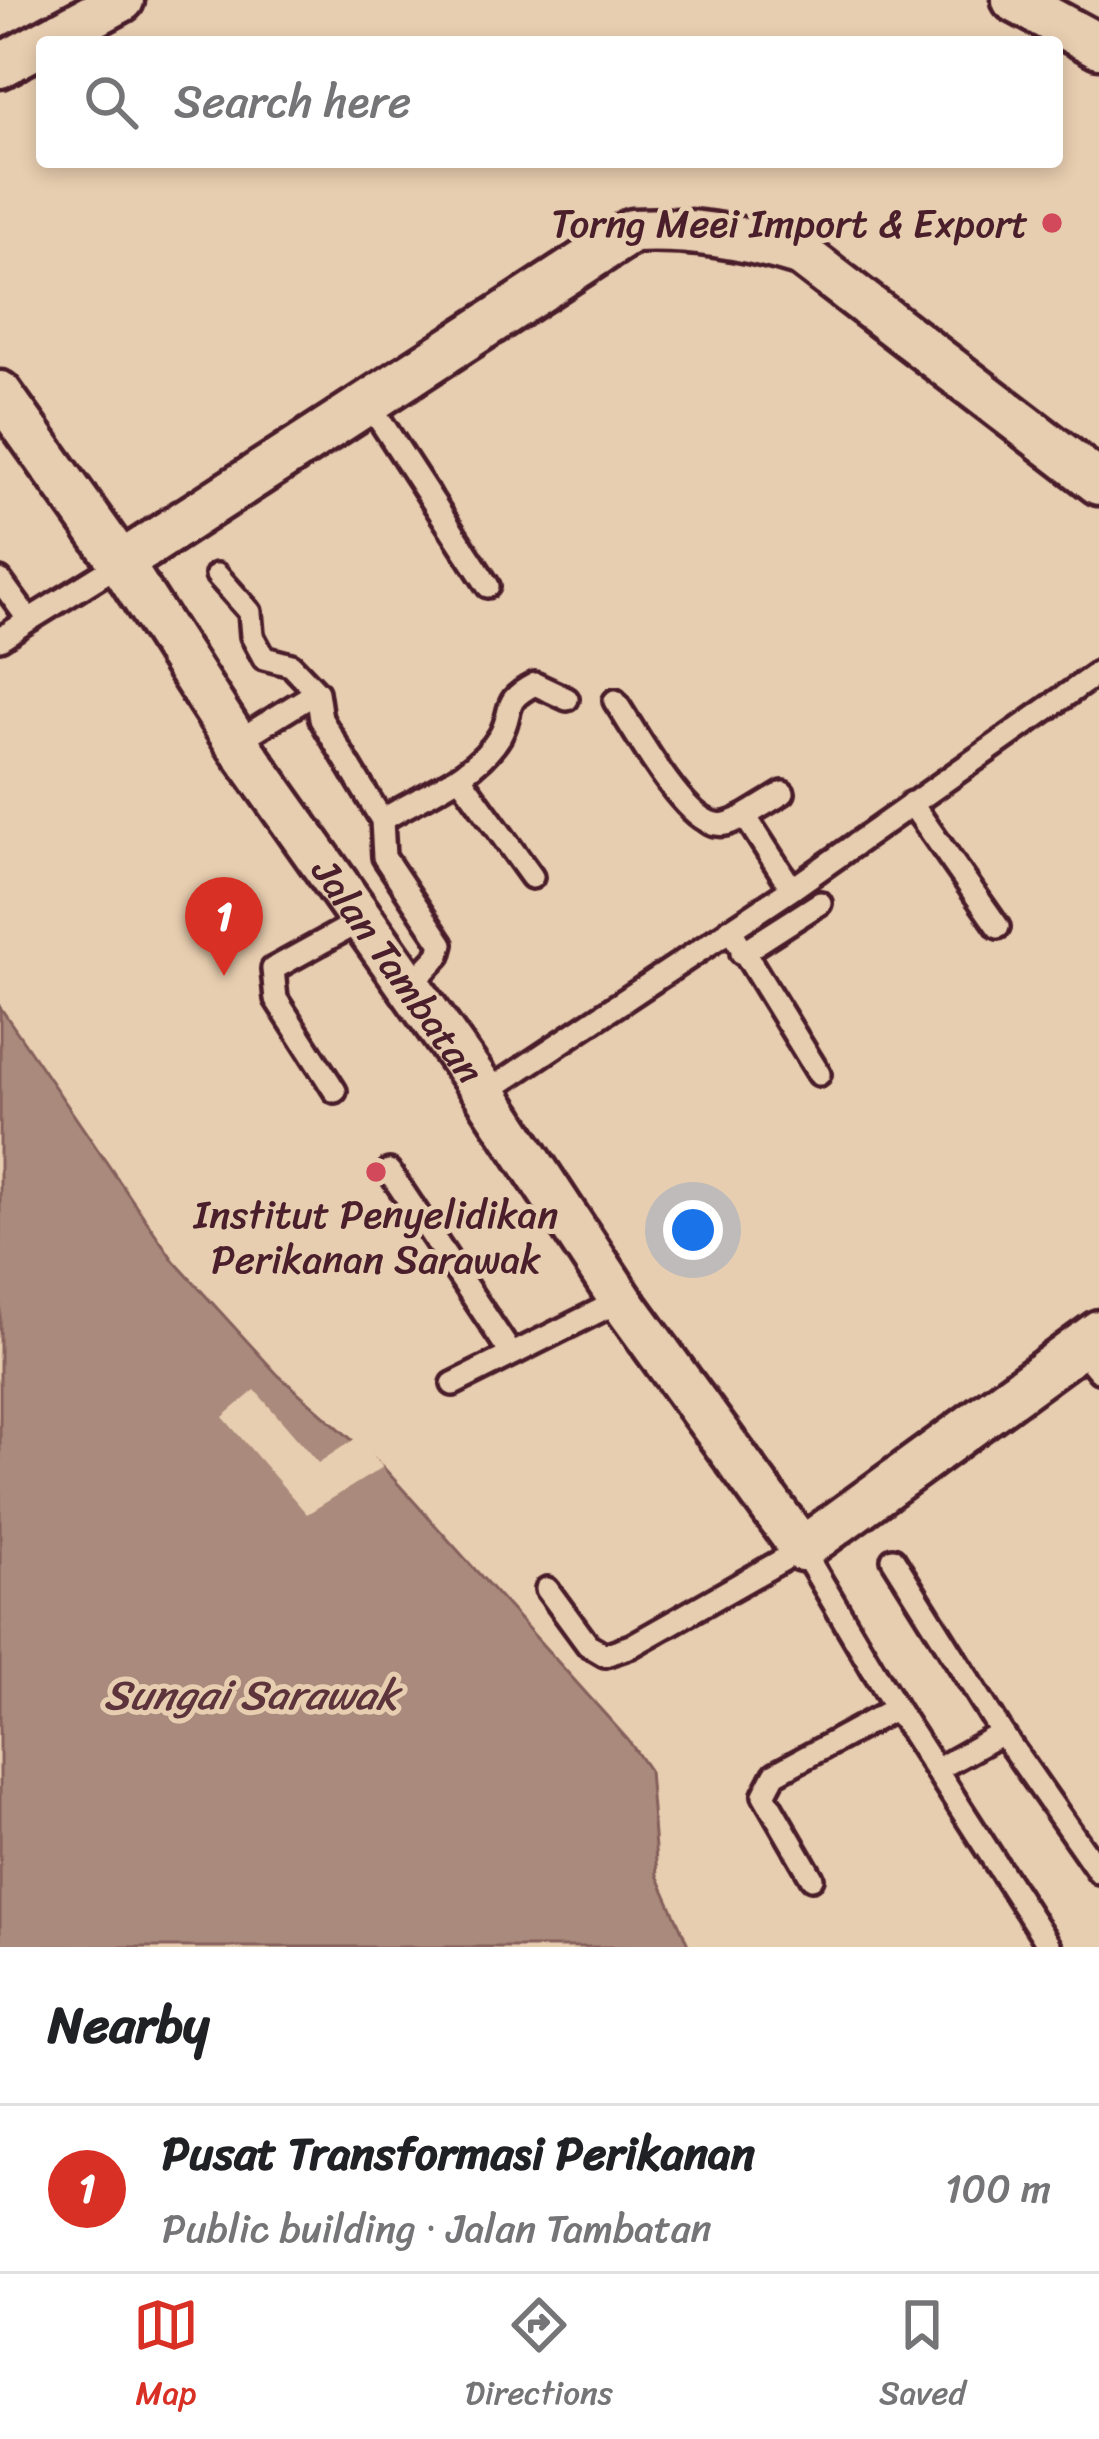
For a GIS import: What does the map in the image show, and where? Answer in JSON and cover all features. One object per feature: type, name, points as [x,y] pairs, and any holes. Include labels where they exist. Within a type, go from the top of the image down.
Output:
[{"type":"street","points":[[55,36],[122,0]]},
{"type":"street","points":[[1014,0],[1099,46]]},
{"type":"street","points":[[0,66],[36,47]]},
{"type":"street","points":[[121,563],[632,231],[664,229],[768,244],[802,256],[1099,482]]},
{"type":"street","name":"Jalan Tambatan","points":[[0,393],[121,563],[236,742],[485,1093],[621,1300],[802,1549]]},
{"type":"street","points":[[802,1549],[1092,1350]]},
{"type":"lane","points":[[370,405],[488,586]]},
{"type":"lane","points":[[0,639],[121,563]]},
{"type":"lane","points":[[217,575],[250,612],[251,636],[264,658],[291,665],[317,692],[321,719],[382,820],[384,857],[442,944],[439,955],[409,987]]},
{"type":"lane","points":[[0,580],[28,620]]},
{"type":"lane","points":[[485,1093],[791,889],[1099,672]]},
{"type":"lane","points":[[382,820],[459,776],[500,735],[506,706],[516,694],[535,684],[567,699]]},
{"type":"lane","points":[[236,742],[317,692]]},
{"type":"lane","points":[[615,701],[692,810],[711,824],[727,824],[783,793]]},
{"type":"lane","points":[[459,776],[532,878]]},
{"type":"lane","points":[[911,803],[998,927]]},
{"type":"lane","points":[[745,816],[791,889]]},
{"type":"lane","points":[[742,953],[820,903]]},
{"type":"lane","points":[[335,1091],[276,999],[274,969],[362,920]]},
{"type":"lane","points":[[730,929],[819,1075]]},
{"type":"lane","points":[[389,1172],[511,1352]]},
{"type":"lane","points":[[453,1384],[621,1300]]},
{"type":"lane","points":[[547,1589],[588,1645],[605,1654],[632,1646],[802,1549],[896,1708],[1050,1947]]},
{"type":"lane","points":[[893,1559],[1002,1733],[1099,1871]]},
{"type":"lane","points":[[812,1878],[764,1796],[775,1774],[896,1708]]},
{"type":"lane","points":[[936,1770],[1002,1733]]},
{"type":"water","name":"Sungai Sarawak","points":[[0,1007],[174,1261],[278,1375],[383,1467],[628,1740],[649,1770],[657,1875],[689,1947],[0,1947]]},
{"type":"pier","points":[[255,1390],[318,1463],[356,1438],[383,1467],[307,1514],[223,1417]]},
{"type":"place","name":"Torng Meei Import & Export","points":[[1052,223]]},
{"type":"place","name":"Pusat Transformasi Perikanan","points":[[224,976]]},
{"type":"place","name":"Institut Penyelidikan Perikanan Sarawak","points":[[376,1172]]}]
